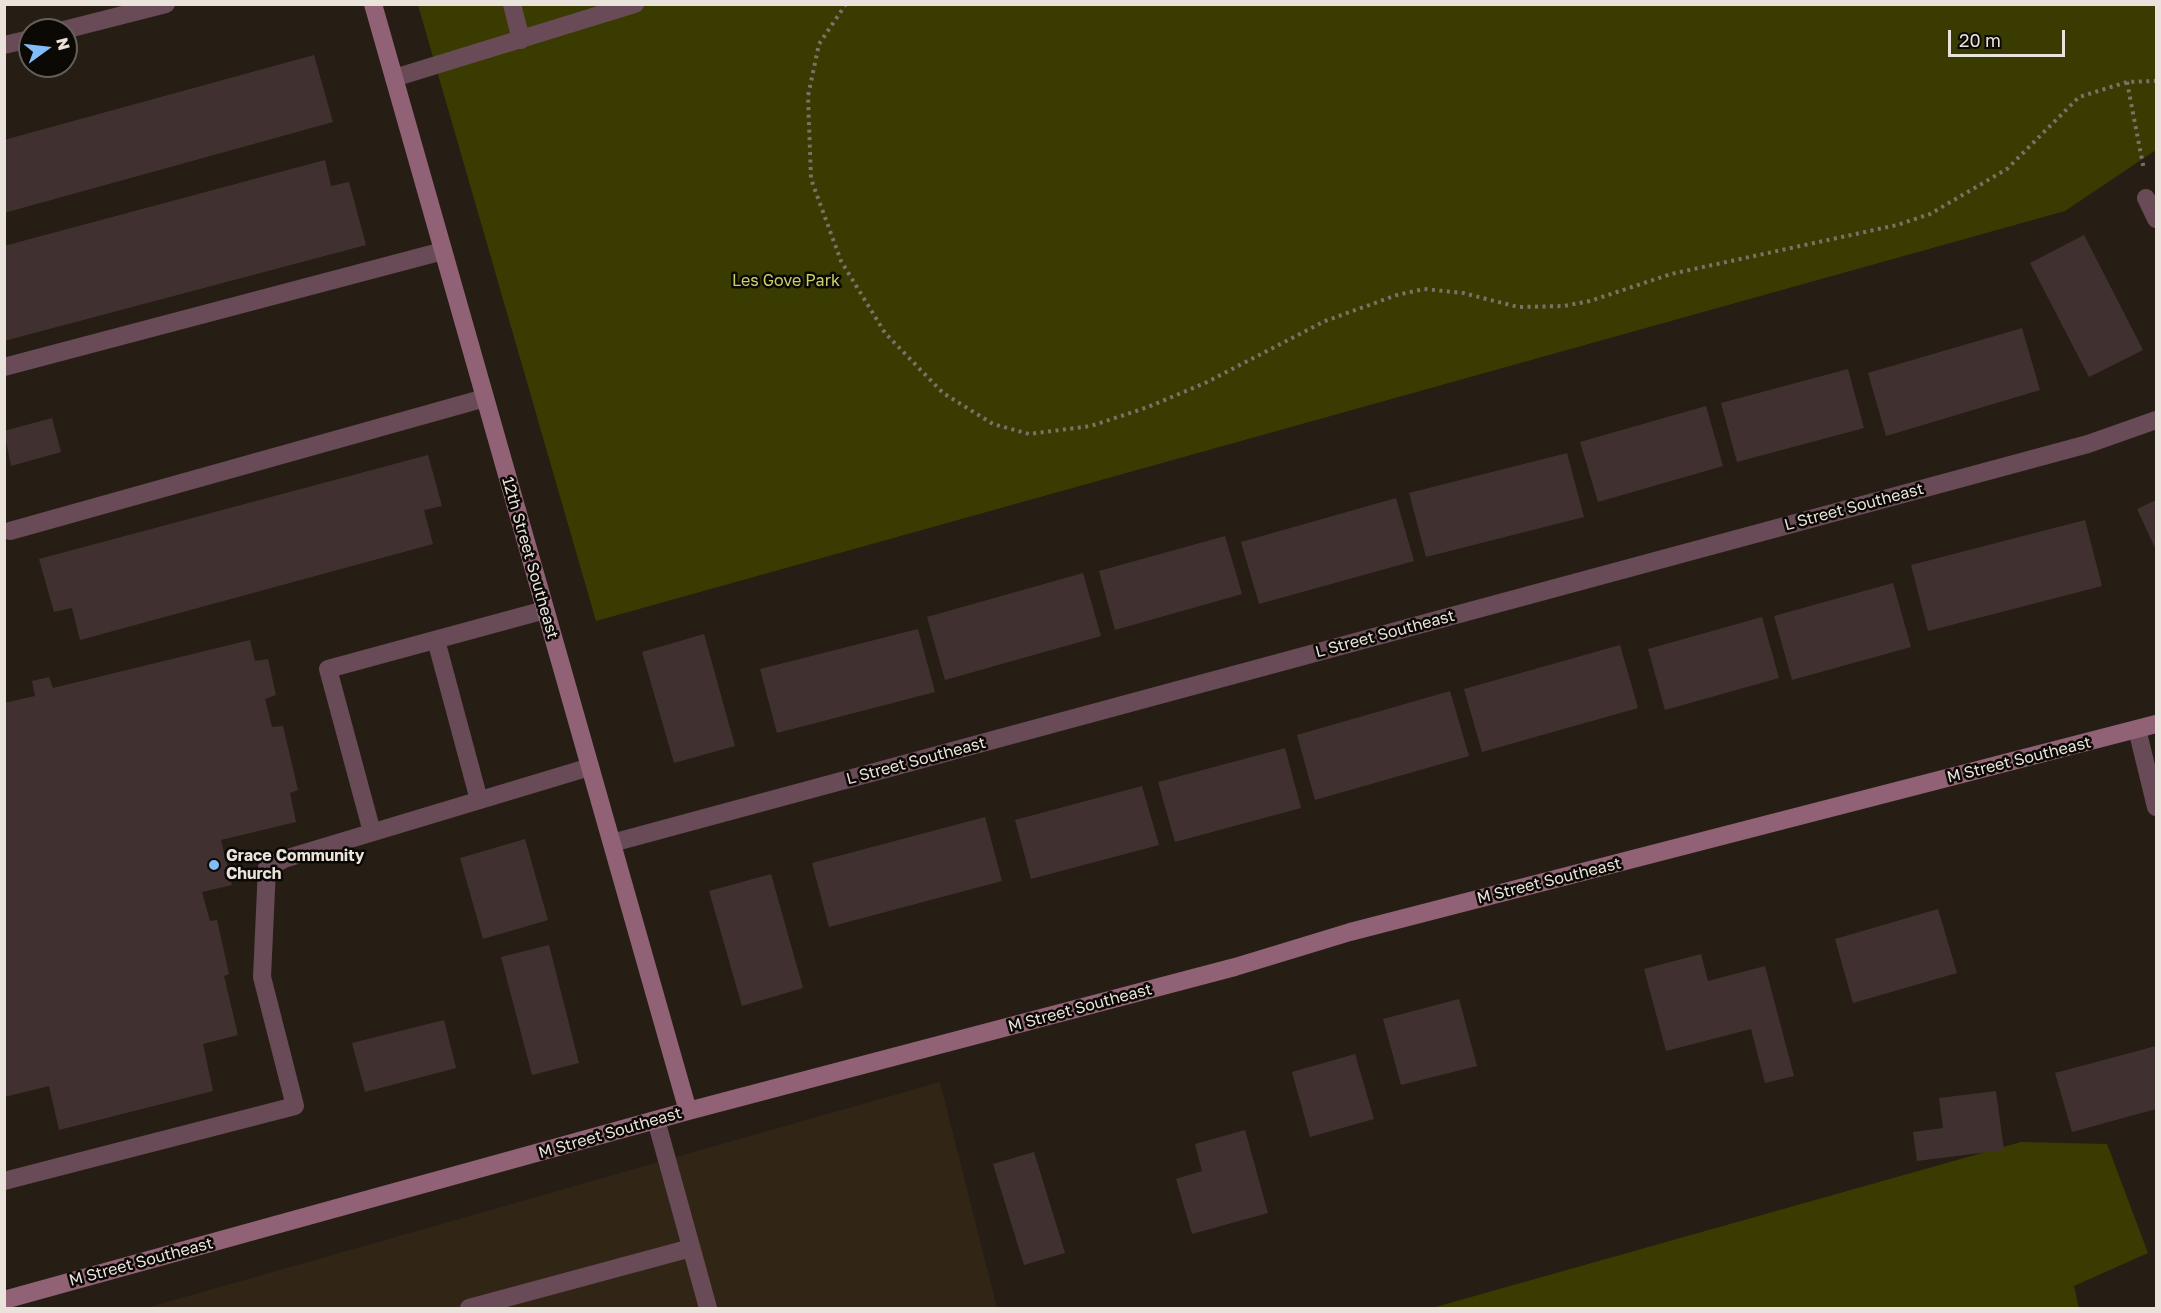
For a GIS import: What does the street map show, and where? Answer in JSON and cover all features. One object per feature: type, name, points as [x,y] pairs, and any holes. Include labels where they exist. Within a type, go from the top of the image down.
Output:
[{"type":"main road","name":"12th Street Southeast","points":[[373,4],[688,1111]]},
{"type":"main road","name":"M Street Southeast","points":[[4,1300],[688,1111],[1235,968],[1350,932],[2157,724]]},
{"type":"street","points":[[78,26],[166,4]]},
{"type":"street","points":[[512,4],[521,40]]},
{"type":"street","points":[[394,78],[635,4]]},
{"type":"street","points":[[2146,198],[2157,219]]},
{"type":"street","points":[[4,367],[443,251]]},
{"type":"street","points":[[10,531],[485,398]]},
{"type":"street","name":"L Street Southeast","points":[[612,843],[2088,444],[2157,420]]},
{"type":"street","points":[[372,832],[328,669],[545,610]]},
{"type":"street","points":[[436,640],[479,800]]},
{"type":"street","points":[[2137,729],[2157,807]]},
{"type":"street","points":[[4,1181],[295,1106],[262,976],[267,868],[284,859],[590,767]]},
{"type":"street","points":[[656,1120],[708,1308]]},
{"type":"street","points":[[469,1308],[691,1248]]},
{"type":"path","points":[[846,4],[819,45],[808,96],[811,179],[841,261],[885,333],[943,393],[993,424],[1029,434],[1091,426],[1148,407],[1205,383],[1325,321],[1397,295],[1424,289],[1463,293],[1518,307],[1564,306],[1590,301],[1671,274],[1908,221],[1930,214],[2007,169],[2079,97],[2127,82],[2157,81]]},
{"type":"path","points":[[2127,82],[2144,169],[2146,198]]},
{"type":"shaded area","points":[[940,1082],[997,1308],[146,1308]]},
{"type":"green space","name":"Les Gove Park","points":[[418,5],[2156,5],[2156,150],[2065,211],[596,621]]},
{"type":"green space","points":[[2021,1142],[2107,1144],[2148,1253],[2074,1286],[2079,1308],[1432,1308]]},
{"type":"building","points":[[314,55],[333,122],[4,213],[4,140]]},
{"type":"building","points":[[325,160],[331,186],[349,182],[366,245],[4,341],[4,246]]},
{"type":"building","points":[[2084,235],[2143,350],[2089,377],[2030,263]]},
{"type":"building","points":[[2022,328],[2040,390],[1886,436],[1868,373]]},
{"type":"building","points":[[1848,369],[1864,428],[1737,462],[1721,403]]},
{"type":"building","points":[[1706,406],[1723,466],[1598,502],[1580,442]]},
{"type":"building","points":[[52,418],[61,452],[11,466],[4,431]]},
{"type":"building","points":[[1567,453],[1584,517],[1426,557],[1409,493]]},
{"type":"building","points":[[428,455],[442,506],[424,510],[433,544],[80,640],[72,608],[54,612],[39,559]]},
{"type":"building","points":[[1396,498],[1414,561],[1259,604],[1241,542]]},
{"type":"building","points":[[2156,500],[2156,550],[2137,509]]},
{"type":"building","points":[[2085,520],[2102,586],[1928,631],[1911,565]]},
{"type":"building","points":[[1225,536],[1242,594],[1115,630],[1099,571]]},
{"type":"building","points":[[1083,573],[1101,636],[945,680],[927,617]]},
{"type":"building","points":[[1893,583],[1911,647],[1792,680],[1774,616]]},
{"type":"building","points":[[1762,617],[1779,678],[1665,710],[1648,649]]},
{"type":"building","points":[[918,629],[935,692],[777,733],[760,669]]},
{"type":"building","points":[[704,634],[735,746],[674,763],[642,652]]},
{"type":"building","points":[[250,640],[255,661],[268,659],[276,695],[265,699],[272,727],[283,726],[298,790],[290,793],[296,822],[221,840],[232,885],[202,892],[210,921],[217,920],[229,974],[224,976],[238,1035],[203,1044],[213,1091],[59,1130],[49,1086],[4,1097],[4,703],[35,696],[32,681],[49,677],[53,688]]},
{"type":"building","points":[[1620,645],[1638,708],[1482,752],[1464,689]]},
{"type":"building","points":[[1450,691],[1469,756],[1315,800],[1297,735]]},
{"type":"building","points":[[1285,748],[1301,808],[1175,842],[1158,782]]},
{"type":"building","points":[[1142,786],[1159,845],[1031,879],[1015,820]]},
{"type":"building","points":[[985,817],[1002,881],[829,927],[812,863]]},
{"type":"building","points":[[525,839],[548,920],[483,939],[460,858]]},
{"type":"building","points":[[771,874],[803,988],[742,1006],[709,891]]},
{"type":"building","points":[[1938,909],[1957,973],[1853,1003],[1835,939]]},
{"type":"building","points":[[549,945],[579,1063],[532,1075],[501,957]]},
{"type":"building","points":[[1701,954],[1708,981],[1765,966],[1794,1076],[1765,1083],[1751,1029],[1666,1051],[1644,969]]},
{"type":"building","points":[[1459,999],[1477,1066],[1401,1085],[1383,1019]]},
{"type":"building","points":[[444,1020],[456,1068],[365,1092],[352,1043]]},
{"type":"building","points":[[2156,1046],[2156,1109],[2072,1132],[2055,1073]]},
{"type":"building","points":[[1355,1054],[1374,1119],[1310,1137],[1292,1072]]},
{"type":"building","points":[[1996,1091],[2004,1150],[1917,1161],[1913,1132],[1943,1128],[1939,1098]]},
{"type":"building","points":[[1245,1130],[1268,1213],[1192,1234],[1176,1179],[1202,1171],[1195,1144]]},
{"type":"building","points":[[1034,1152],[1065,1253],[1024,1265],[993,1164]]},
{"type":"place","name":"Grace Community Church","points":[[214,865]]}]
